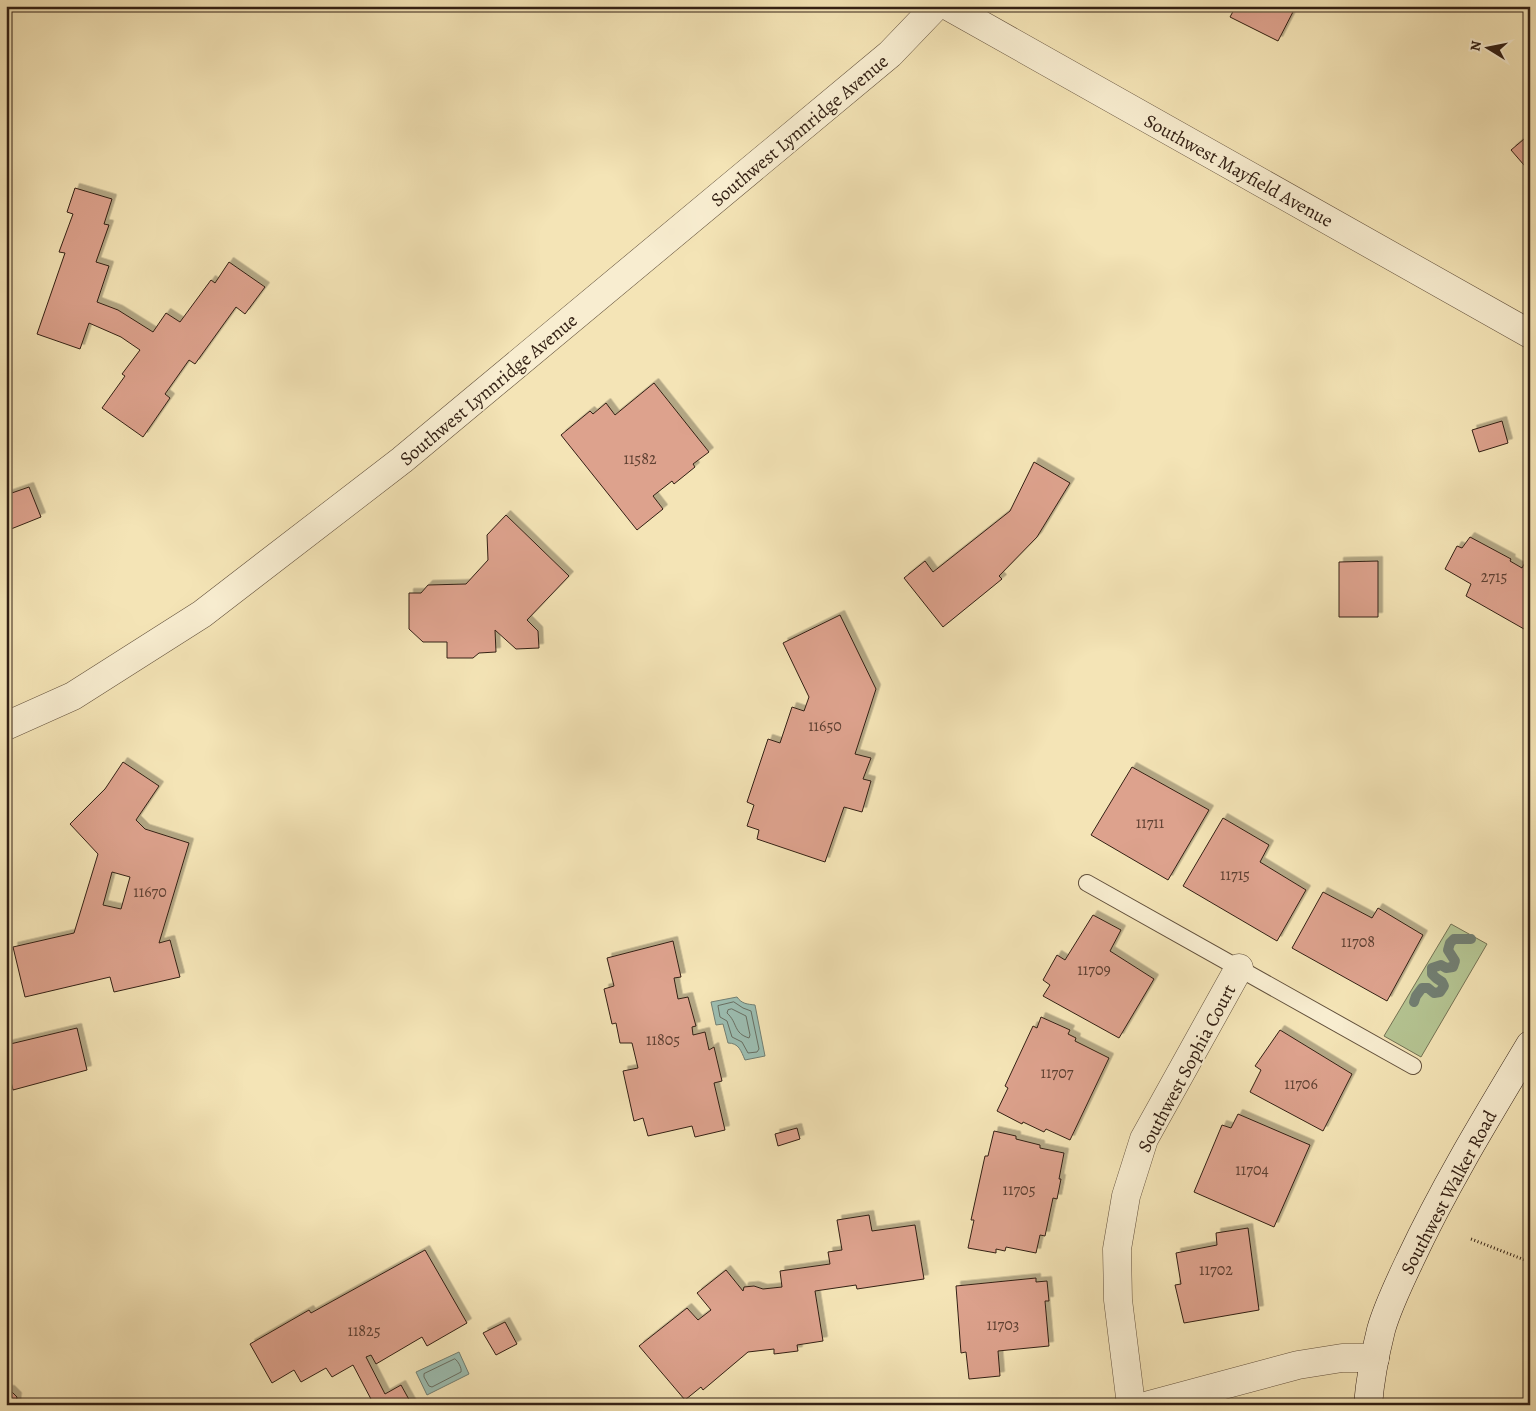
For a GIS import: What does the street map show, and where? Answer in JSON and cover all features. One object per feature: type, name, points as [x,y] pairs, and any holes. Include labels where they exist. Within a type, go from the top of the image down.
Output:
[{"type":"street","name":"Southwest Lynnridge Avenue","points":[[6,726],[73,696],[202,614],[394,466],[883,60],[936,6]]},
{"type":"street","name":"Southwest Mayfield Avenue","points":[[948,6],[1530,334]]},
{"type":"street","name":"Southwest Sophia Court","points":[[1131,1405],[1118,1300],[1117,1250],[1126,1196],[1144,1139],[1239,968]]},
{"type":"street","name":"Southwest Walker Road","points":[[1368,1405],[1375,1358],[1382,1328],[1402,1279],[1428,1222],[1530,1045]]},
{"type":"street","points":[[1149,1405],[1298,1365],[1342,1358],[1375,1358]]},
{"type":"lane","points":[[1087,883],[1414,1066]]},
{"type":"path","points":[[1471,1239],[1530,1262]]},
{"type":"green space","points":[[1451,924],[1487,944],[1421,1057],[1384,1036]]},
{"type":"water","points":[[737,997],[747,1004],[755,1005],[765,1056],[745,1060],[735,1044],[728,1043],[723,1024],[716,1025],[711,1002]]},
{"type":"water","points":[[459,1352],[469,1374],[427,1395],[416,1372]]},
{"type":"building","points":[[1236,6],[1296,6],[1278,41],[1230,17]]},
{"type":"building","points":[[1530,134],[1530,172],[1511,150]]},
{"type":"building","points":[[75,188],[112,199],[104,224],[109,225],[96,262],[109,266],[97,302],[118,310],[153,332],[166,313],[180,322],[211,280],[215,283],[229,262],[265,287],[245,314],[236,307],[195,364],[189,360],[165,394],[170,398],[143,437],[102,408],[125,376],[122,374],[140,350],[121,337],[89,323],[80,349],[37,334],[65,253],[59,252],[73,214],[67,212]]},
{"type":"building","points":[[654,383],[709,452],[693,464],[695,467],[674,484],[672,481],[653,496],[663,509],[637,530],[561,435],[590,411],[593,414],[606,403],[615,415]]},
{"type":"building","points":[[1502,421],[1508,443],[1479,452],[1472,430]]},
{"type":"building","points":[[1034,462],[1070,483],[1037,537],[999,576],[1002,579],[943,627],[904,578],[925,561],[933,572],[1010,511]]},
{"type":"building","points":[[29,487],[41,517],[6,531],[6,495]]},
{"type":"building","points":[[506,515],[569,576],[527,620],[538,631],[539,648],[516,649],[495,630],[496,652],[479,653],[473,658],[447,658],[447,642],[423,642],[409,629],[409,593],[421,593],[428,585],[466,584],[488,560],[487,535]]},
{"type":"building","points":[[1470,537],[1511,559],[1510,561],[1522,568],[1528,557],[1530,558],[1530,627],[1524,629],[1466,596],[1471,584],[1445,569],[1457,546],[1462,548]]},
{"type":"building","points":[[1378,561],[1378,617],[1339,617],[1339,562]]},
{"type":"building","points":[[840,615],[876,689],[855,754],[871,758],[863,779],[871,781],[862,812],[844,807],[825,862],[757,839],[759,830],[747,826],[754,805],[747,802],[768,739],[780,743],[792,707],[804,711],[809,697],[783,643]]},
{"type":"building","points":[[123,762],[159,786],[136,820],[145,829],[189,843],[159,943],[170,940],[180,977],[114,992],[110,977],[25,997],[13,947],[74,933],[98,854],[70,824],[105,789]],"holes":[[[112,872],[130,877],[121,909],[103,905]]]},
{"type":"building","points":[[1132,767],[1209,810],[1168,880],[1091,835]]},
{"type":"building","points":[[1223,818],[1269,845],[1260,862],[1306,890],[1277,941],[1183,886]]},
{"type":"building","points":[[1323,892],[1372,918],[1378,908],[1423,935],[1387,1001],[1292,948]]},
{"type":"building","points":[[1093,915],[1121,930],[1110,951],[1154,979],[1119,1038],[1043,996],[1050,985],[1043,980],[1057,955],[1065,960]]},
{"type":"building","points":[[673,941],[681,977],[674,978],[678,999],[688,997],[696,1026],[692,1027],[693,1035],[705,1032],[709,1050],[714,1047],[722,1081],[714,1083],[725,1130],[695,1137],[692,1126],[648,1136],[643,1118],[634,1121],[623,1071],[638,1068],[632,1043],[620,1043],[616,1023],[612,1024],[604,989],[614,986],[607,958]]},
{"type":"building","points":[[1041,1017],[1070,1030],[1068,1034],[1076,1038],[1075,1041],[1109,1058],[1070,1140],[1046,1129],[1044,1132],[1023,1122],[1022,1124],[997,1111],[1008,1088],[1005,1086],[1033,1026],[1037,1028]]},
{"type":"building","points":[[77,1028],[87,1070],[13,1090],[6,1060],[6,1045]]},
{"type":"building","points":[[1280,1030],[1352,1074],[1323,1131],[1250,1092],[1261,1070],[1255,1066]]},
{"type":"building","points":[[1238,1114],[1310,1145],[1274,1227],[1194,1192],[1222,1125],[1231,1128]]},
{"type":"building","points":[[797,1128],[800,1139],[778,1146],[775,1134]]},
{"type":"building","points":[[994,1131],[1016,1136],[1016,1139],[1040,1145],[1040,1148],[1064,1153],[1057,1199],[1053,1198],[1045,1236],[1040,1235],[1036,1253],[1006,1247],[1005,1251],[996,1249],[996,1253],[968,1248],[974,1220],[971,1220],[985,1156],[988,1156]]},
{"type":"building","points":[[869,1215],[872,1231],[915,1225],[924,1279],[857,1289],[856,1285],[815,1291],[823,1341],[797,1345],[798,1351],[774,1354],[774,1349],[748,1352],[703,1390],[701,1387],[685,1400],[639,1346],[687,1308],[698,1320],[711,1310],[697,1293],[726,1270],[743,1291],[744,1287],[754,1286],[763,1289],[782,1287],[780,1271],[830,1264],[828,1252],[842,1250],[837,1220]]},
{"type":"building","points":[[1248,1228],[1259,1310],[1184,1323],[1175,1285],[1181,1284],[1176,1253],[1217,1245],[1216,1233]]},
{"type":"building","points":[[425,1250],[467,1323],[427,1346],[422,1337],[376,1364],[371,1355],[366,1357],[385,1394],[401,1385],[412,1405],[364,1405],[372,1401],[353,1365],[332,1377],[326,1368],[301,1382],[294,1370],[272,1383],[250,1344],[309,1310],[311,1313]]},
{"type":"building","points":[[1036,1278],[1036,1282],[1047,1281],[1049,1301],[1045,1301],[1049,1346],[998,1351],[1000,1376],[969,1379],[966,1352],[961,1353],[956,1286]]},
{"type":"building","points":[[505,1322],[517,1344],[496,1355],[483,1333]]},
{"type":"building","points":[[6,1390],[10,1390],[17,1397],[16,1405],[6,1405]]},
{"type":"waterway","points":[[1414,1002],[1422,988],[1428,988],[1434,993],[1440,992],[1444,986],[1432,974],[1432,968],[1441,965],[1446,968],[1453,967],[1455,961],[1448,950],[1450,943],[1454,939],[1471,939]]}]
